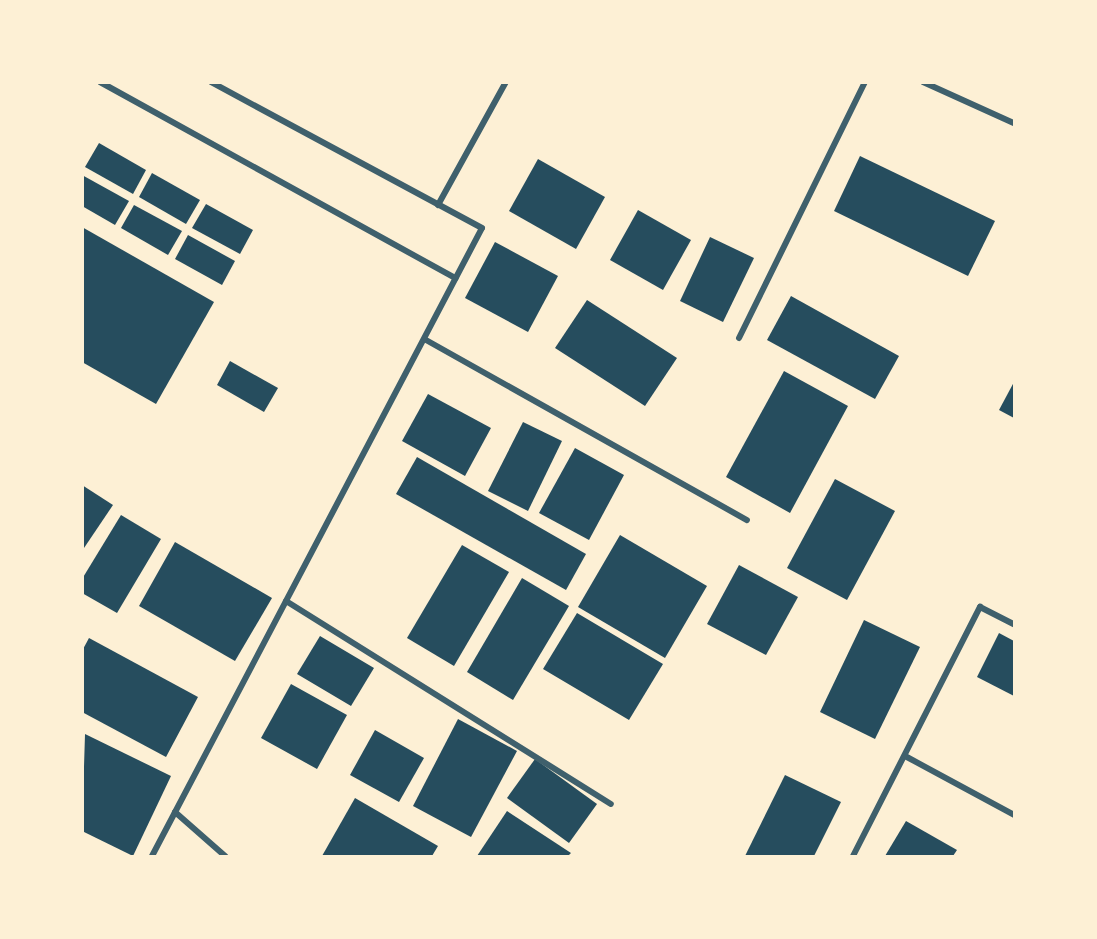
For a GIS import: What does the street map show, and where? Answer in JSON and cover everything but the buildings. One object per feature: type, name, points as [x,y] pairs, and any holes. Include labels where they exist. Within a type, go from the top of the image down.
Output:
[{"type":"street","points":[[100,82],[455,278]]},
{"type":"street","points":[[152,856],[426,340],[482,228],[211,82]]},
{"type":"street","points":[[438,205],[506,82]]},
{"type":"street","points":[[739,338],[865,82]]},
{"type":"street","points":[[923,82],[1014,123]]},
{"type":"street","points":[[426,340],[747,520]]},
{"type":"street","points":[[286,601],[611,804]]},
{"type":"street","points":[[853,856],[980,607],[1014,624]]},
{"type":"street","points":[[904,756],[1014,815]]},
{"type":"street","points":[[176,812],[225,856]]}]
